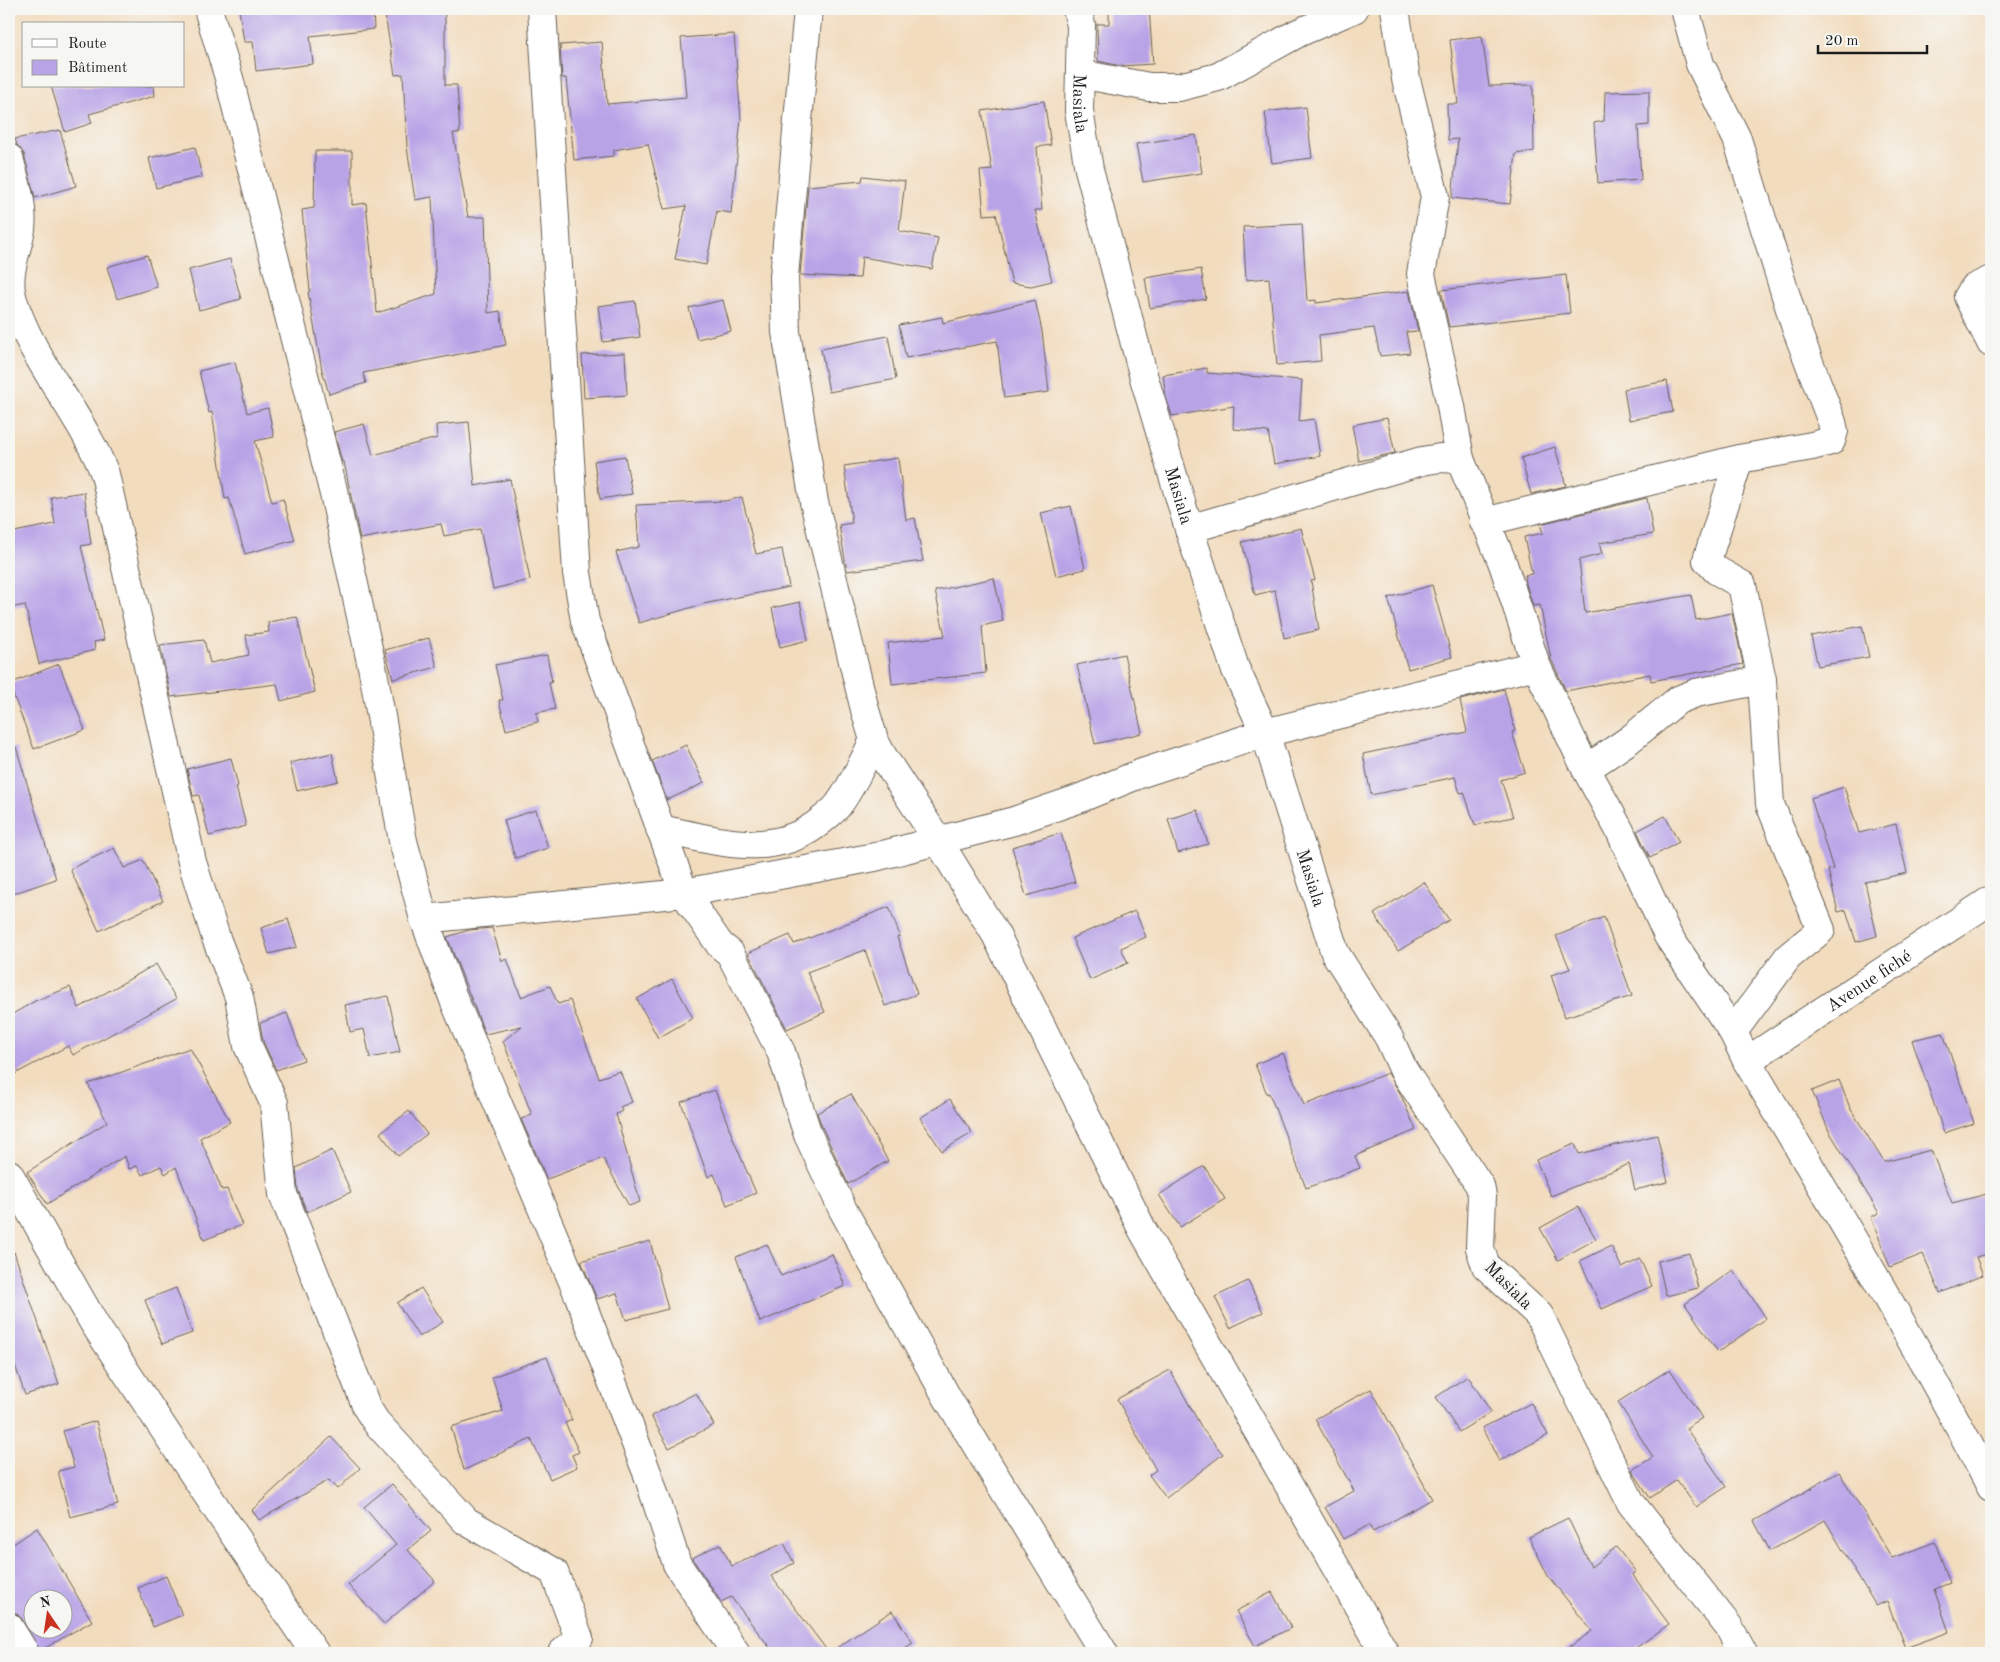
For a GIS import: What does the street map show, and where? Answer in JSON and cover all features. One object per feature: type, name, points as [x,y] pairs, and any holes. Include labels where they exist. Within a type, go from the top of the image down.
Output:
[{"type":"street","points":[[208,9],[229,78],[335,498],[373,671],[403,841],[424,918],[454,1000],[579,1296],[648,1475],[677,1564],[736,1653]]},
{"type":"street","points":[[542,9],[577,573],[585,621],[684,893],[720,945],[730,953],[781,1052],[808,1135],[848,1219],[948,1399],[1104,1653]]},
{"type":"street","points":[[808,9],[784,277],[786,332],[814,502],[874,740],[940,842],[996,935],[1142,1229],[1385,1653]]},
{"type":"street","name":"Masiala","points":[[1077,9],[1081,25],[1079,111],[1089,168],[1144,378],[1188,529],[1236,668],[1265,733],[1335,953],[1389,1038],[1404,1071],[1480,1186],[1482,1196],[1480,1248],[1486,1266],[1538,1315],[1631,1502],[1729,1627],[1743,1653]]},
{"type":"street","points":[[1080,74],[1148,87],[1179,87],[1218,77],[1298,34],[1354,9]]},
{"type":"street","points":[[1392,9],[1406,78],[1435,197],[1421,274],[1451,406],[1460,459],[1484,522],[1503,564],[1536,665],[1586,769],[1620,831],[1668,936],[1734,1032],[1747,1061],[1950,1407],[1991,1487]]},
{"type":"street","points":[[1484,522],[1739,459],[1832,440],[1834,431],[1796,328],[1737,139],[1700,64],[1685,9]]},
{"type":"street","points":[[9,158],[20,200],[21,227],[11,269],[12,298],[35,349],[65,402],[95,449],[104,474],[192,862],[216,938],[239,997],[248,1046],[274,1103],[283,1194],[370,1415],[466,1521],[554,1572],[579,1638],[562,1653]]},
{"type":"street","points":[[1991,280],[1974,288],[1968,297],[1991,343]]},
{"type":"street","points":[[1188,529],[1408,464],[1440,458],[1460,459]]},
{"type":"street","points":[[1734,1032],[1788,957],[1821,930],[1770,804],[1762,680],[1742,585],[1716,570],[1707,560],[1739,459]]},
{"type":"street","points":[[424,918],[684,893],[866,859],[940,842],[1014,821],[1078,799],[1142,773],[1265,733],[1536,665]]},
{"type":"street","points":[[1586,769],[1629,740],[1678,700],[1696,692],[1762,680]]},
{"type":"street","points":[[660,829],[738,845],[757,845],[788,840],[814,827],[838,806],[874,740]]},
{"type":"street","name":"Avenue fiché","points":[[1747,1061],[1990,907]]},
{"type":"street","points":[[9,1174],[95,1324],[222,1517],[315,1653]]},
{"type":"street","points":[[9,1627],[26,1653]]},
{"type":"building","points":[[239,9],[373,9],[374,29],[310,36],[313,64],[256,71],[253,42],[244,42]]},
{"type":"building","points":[[384,9],[445,9],[445,85],[457,85],[460,133],[453,133],[468,217],[485,217],[488,313],[500,311],[506,345],[363,373],[366,383],[329,394],[322,370],[308,292],[310,291],[302,210],[314,208],[315,151],[352,151],[352,205],[366,203],[377,313],[436,294],[432,197],[415,200],[407,147],[403,74],[395,75]]},
{"type":"building","points":[[1109,9],[1149,9],[1153,64],[1121,66],[1098,61],[1097,24],[1109,24]]},
{"type":"building","points":[[734,34],[741,119],[731,213],[717,211],[706,265],[675,259],[686,206],[664,209],[648,144],[614,150],[614,156],[574,160],[566,78],[562,78],[560,45],[602,42],[607,104],[686,97],[681,38]]},
{"type":"building","points":[[1482,36],[1489,86],[1533,85],[1534,151],[1516,154],[1510,204],[1452,198],[1458,139],[1448,140],[1447,104],[1458,104],[1450,40]]},
{"type":"building","points":[[52,88],[154,88],[155,96],[89,114],[92,123],[65,132]]},
{"type":"building","points":[[1649,91],[1649,125],[1638,126],[1641,180],[1598,183],[1594,123],[1604,121],[1605,92]]},
{"type":"building","points":[[1044,101],[1051,145],[1037,147],[1042,210],[1035,210],[1052,281],[1031,286],[1012,283],[996,214],[984,215],[980,171],[992,170],[982,111]]},
{"type":"building","points":[[1306,107],[1312,158],[1272,163],[1265,112]]},
{"type":"building","points":[[60,130],[76,186],[35,198],[24,154],[15,139]]},
{"type":"building","points":[[1196,135],[1202,173],[1143,182],[1136,144]]},
{"type":"building","points":[[195,147],[202,177],[156,188],[149,158]]},
{"type":"building","points":[[863,176],[905,181],[899,231],[938,238],[932,269],[862,257],[860,278],[800,275],[808,186],[862,181]]},
{"type":"building","points":[[1302,224],[1307,301],[1316,300],[1316,303],[1409,291],[1418,331],[1406,332],[1410,353],[1380,356],[1374,328],[1319,335],[1321,361],[1277,365],[1269,278],[1246,280],[1243,227]]},
{"type":"building","points":[[147,255],[157,287],[117,299],[107,267]]},
{"type":"building","points":[[230,259],[241,299],[199,310],[189,270]]},
{"type":"building","points":[[1201,269],[1206,299],[1150,308],[1145,278]]},
{"type":"building","points":[[1566,275],[1570,313],[1449,327],[1441,290]]},
{"type":"building","points":[[723,300],[731,331],[697,339],[689,308]]},
{"type":"building","points":[[1035,300],[1042,331],[1049,392],[1004,398],[997,341],[906,358],[899,325],[942,317],[943,323]]},
{"type":"building","points":[[635,301],[640,337],[603,342],[598,306]]},
{"type":"building","points":[[888,336],[896,379],[829,392],[821,349]]},
{"type":"building","points":[[625,353],[627,395],[584,398],[582,355]]},
{"type":"building","points":[[235,362],[247,413],[268,408],[274,437],[255,441],[272,502],[283,499],[295,540],[245,554],[229,498],[225,499],[212,412],[209,413],[199,371]]},
{"type":"building","points":[[1207,368],[1207,373],[1302,380],[1299,421],[1314,419],[1320,456],[1274,464],[1268,432],[1233,429],[1234,406],[1172,416],[1166,397],[1163,375]]},
{"type":"building","points":[[1667,381],[1673,412],[1629,420],[1624,389]]},
{"type":"building","points":[[1387,418],[1395,453],[1359,461],[1352,425]]},
{"type":"building","points":[[469,422],[475,486],[510,479],[530,580],[493,589],[480,529],[444,536],[441,524],[360,539],[344,462],[342,462],[334,432],[364,424],[373,455],[437,438],[436,425]]},
{"type":"building","points":[[1555,447],[1566,486],[1531,494],[1521,458]]},
{"type":"building","points":[[625,456],[632,494],[600,499],[594,461]]},
{"type":"building","points":[[898,458],[906,520],[915,518],[923,561],[847,571],[839,525],[852,523],[844,466]]},
{"type":"building","points":[[84,492],[91,544],[81,546],[104,640],[94,642],[95,650],[39,664],[25,605],[9,608],[9,533],[55,524],[51,497]]},
{"type":"building","points":[[742,497],[756,554],[782,549],[789,587],[703,604],[639,623],[616,552],[639,547],[636,505],[725,501]]},
{"type":"building","points":[[1647,498],[1653,534],[1599,543],[1602,554],[1579,560],[1585,613],[1691,595],[1696,620],[1732,613],[1743,664],[1651,681],[1650,674],[1566,691],[1551,659],[1540,605],[1533,606],[1526,584],[1525,575],[1532,574],[1524,537],[1543,533],[1540,524]]},
{"type":"building","points":[[1071,506],[1085,569],[1056,576],[1041,513]]},
{"type":"building","points":[[1301,528],[1315,580],[1311,581],[1319,630],[1284,638],[1275,590],[1255,595],[1242,542]]},
{"type":"building","points":[[994,578],[1003,621],[982,626],[986,673],[892,684],[888,643],[945,636],[935,591]]},
{"type":"building","points":[[1432,585],[1452,657],[1408,669],[1388,598]]},
{"type":"building","points":[[800,602],[808,640],[780,647],[772,608]]},
{"type":"building","points":[[297,617],[315,692],[281,701],[277,684],[171,697],[160,645],[204,640],[210,663],[249,655],[246,635],[269,632],[268,622]]},
{"type":"building","points":[[1862,626],[1869,657],[1818,666],[1811,636]]},
{"type":"building","points":[[429,638],[437,667],[393,679],[385,650]]},
{"type":"building","points":[[1124,654],[1142,733],[1095,744],[1077,665]]},
{"type":"building","points":[[547,655],[552,682],[549,683],[555,709],[536,713],[538,722],[506,730],[499,700],[503,700],[495,665]]},
{"type":"building","points":[[59,664],[85,730],[34,749],[9,684]]},
{"type":"building","points":[[1504,689],[1515,731],[1512,732],[1525,772],[1501,780],[1513,817],[1475,825],[1464,792],[1460,793],[1455,777],[1371,795],[1363,754],[1467,732],[1460,700]]},
{"type":"building","points":[[686,745],[704,783],[667,800],[652,761]]},
{"type":"building","points":[[16,747],[56,879],[9,895],[9,748]]},
{"type":"building","points":[[332,753],[338,781],[297,791],[290,763]]},
{"type":"building","points":[[231,758],[246,826],[209,836],[199,795],[193,796],[187,769]]},
{"type":"building","points":[[1844,787],[1859,833],[1896,824],[1907,873],[1865,882],[1877,936],[1856,942],[1846,910],[1838,912],[1828,870],[1833,869],[1811,798]]},
{"type":"building","points":[[536,810],[548,848],[515,858],[504,820]]},
{"type":"building","points":[[1198,810],[1208,844],[1178,853],[1168,819]]},
{"type":"building","points":[[1665,816],[1679,842],[1650,858],[1637,831]]},
{"type":"building","points":[[1061,833],[1075,882],[1026,896],[1012,847]]},
{"type":"building","points":[[114,848],[124,868],[143,860],[163,901],[99,931],[70,869]]},
{"type":"building","points":[[1424,882],[1449,920],[1398,951],[1374,914]]},
{"type":"building","points":[[889,907],[900,936],[897,937],[917,994],[885,1006],[865,950],[807,972],[825,1012],[787,1029],[748,953],[790,935],[794,944]]},
{"type":"building","points":[[1135,911],[1146,937],[1121,948],[1128,963],[1090,980],[1072,938]]},
{"type":"building","points":[[1604,917],[1632,996],[1565,1017],[1551,975],[1570,969],[1556,936]]},
{"type":"building","points":[[288,919],[297,947],[269,954],[261,928]]},
{"type":"building","points":[[492,928],[502,961],[507,959],[521,997],[550,986],[558,1004],[570,1000],[599,1078],[620,1071],[632,1102],[620,1107],[622,1111],[616,1114],[640,1202],[629,1206],[603,1158],[547,1179],[521,1119],[532,1115],[503,1041],[522,1026],[485,1034],[447,937],[469,930]]},
{"type":"building","points":[[156,964],[176,999],[73,1055],[68,1046],[9,1077],[9,1016],[35,1001],[70,987],[79,1008]]},
{"type":"building","points":[[672,979],[693,1018],[658,1038],[637,999]]},
{"type":"building","points":[[388,996],[400,1052],[370,1058],[364,1029],[350,1032],[345,1005]]},
{"type":"building","points":[[287,1013],[304,1060],[276,1070],[263,1041],[260,1023]]},
{"type":"building","points":[[1943,1033],[1974,1123],[1944,1133],[1912,1040]]},
{"type":"building","points":[[190,1048],[230,1122],[200,1138],[222,1190],[227,1189],[242,1225],[204,1240],[176,1167],[165,1174],[161,1166],[142,1175],[137,1166],[129,1169],[125,1156],[47,1204],[27,1172],[107,1122],[88,1084]]},
{"type":"building","points":[[1283,1053],[1304,1105],[1388,1073],[1400,1093],[1416,1130],[1355,1156],[1360,1168],[1306,1188],[1269,1093],[1267,1094],[1255,1064]]},
{"type":"building","points":[[1839,1080],[1850,1108],[1884,1162],[1931,1150],[1952,1203],[1991,1193],[1991,1253],[1976,1257],[1983,1275],[1940,1293],[1923,1254],[1890,1267],[1871,1217],[1879,1213],[1829,1131],[1812,1091]]},
{"type":"building","points":[[715,1090],[756,1193],[727,1205],[714,1174],[708,1177],[681,1102]]},
{"type":"building","points":[[851,1094],[888,1161],[848,1184],[817,1113]]},
{"type":"building","points":[[950,1099],[972,1133],[942,1151],[920,1118]]},
{"type":"building","points":[[409,1111],[427,1134],[398,1156],[380,1133]]},
{"type":"building","points":[[1657,1135],[1668,1182],[1635,1190],[1629,1164],[1551,1196],[1536,1160],[1575,1144],[1579,1154]]},
{"type":"building","points":[[332,1150],[351,1192],[307,1212],[298,1190],[296,1168]]},
{"type":"building","points":[[1204,1166],[1225,1199],[1180,1227],[1159,1195]]},
{"type":"building","points":[[1578,1207],[1596,1239],[1558,1260],[1540,1228]]},
{"type":"building","points":[[650,1241],[668,1309],[626,1320],[617,1293],[597,1299],[581,1261]]},
{"type":"building","points":[[767,1244],[781,1276],[832,1254],[845,1286],[760,1322],[736,1257]]},
{"type":"building","points":[[1611,1246],[1622,1268],[1640,1259],[1652,1286],[1602,1309],[1580,1261]]},
{"type":"building","points":[[14,1252],[59,1384],[25,1395],[9,1347],[9,1253]]},
{"type":"building","points":[[1689,1253],[1698,1288],[1666,1296],[1658,1261]]},
{"type":"building","points":[[1733,1270],[1766,1318],[1718,1352],[1685,1304]]},
{"type":"building","points":[[1248,1281],[1263,1312],[1230,1328],[1215,1297]]},
{"type":"building","points":[[176,1288],[192,1333],[162,1344],[145,1300]]},
{"type":"building","points":[[421,1288],[443,1322],[419,1337],[397,1303]]},
{"type":"building","points":[[547,1357],[572,1420],[565,1423],[579,1452],[572,1455],[577,1467],[550,1479],[531,1439],[464,1470],[451,1427],[503,1411],[492,1377]]},
{"type":"building","points":[[1670,1369],[1702,1418],[1686,1428],[1726,1487],[1696,1507],[1677,1480],[1650,1498],[1632,1470],[1653,1457],[1618,1402]]},
{"type":"building","points":[[1170,1370],[1203,1430],[1223,1454],[1166,1498],[1149,1475],[1156,1470],[1117,1399]]},
{"type":"building","points":[[1468,1376],[1491,1412],[1459,1432],[1436,1397]]},
{"type":"building","points":[[1371,1389],[1432,1499],[1373,1532],[1369,1525],[1343,1539],[1325,1507],[1354,1491],[1315,1419]]},
{"type":"building","points":[[696,1393],[714,1425],[669,1448],[651,1416]]},
{"type":"building","points":[[1531,1403],[1548,1435],[1499,1461],[1482,1428]]},
{"type":"building","points":[[96,1421],[118,1505],[70,1517],[58,1471],[74,1467],[63,1431]]},
{"type":"building","points":[[331,1437],[360,1468],[338,1489],[329,1480],[259,1520],[252,1510]]},
{"type":"building","points":[[1839,1472],[1892,1558],[1935,1542],[1950,1583],[1934,1589],[1949,1632],[1905,1648],[1887,1601],[1876,1606],[1825,1520],[1770,1551],[1754,1521]]},
{"type":"building","points":[[392,1484],[431,1531],[408,1550],[435,1581],[384,1624],[348,1585],[396,1545],[364,1507]]},
{"type":"building","points":[[1568,1518],[1591,1567],[1616,1547],[1636,1572],[1632,1574],[1669,1624],[1629,1653],[1561,1653],[1592,1631],[1548,1576],[1529,1537]]},
{"type":"building","points":[[37,1528],[92,1621],[72,1633],[72,1590],[22,1590],[22,1619],[16,1613],[9,1611],[9,1547]]},
{"type":"building","points":[[784,1543],[794,1563],[771,1576],[829,1653],[774,1653],[731,1597],[721,1602],[692,1558],[720,1544],[732,1566]]},
{"type":"building","points":[[166,1576],[182,1615],[153,1627],[138,1588]]},
{"type":"building","points":[[1272,1592],[1291,1628],[1255,1646],[1236,1611]]},
{"type":"building","points":[[892,1611],[913,1643],[897,1653],[829,1653]]},
{"type":"building","points":[[34,1640],[59,1640],[40,1651]]}]
